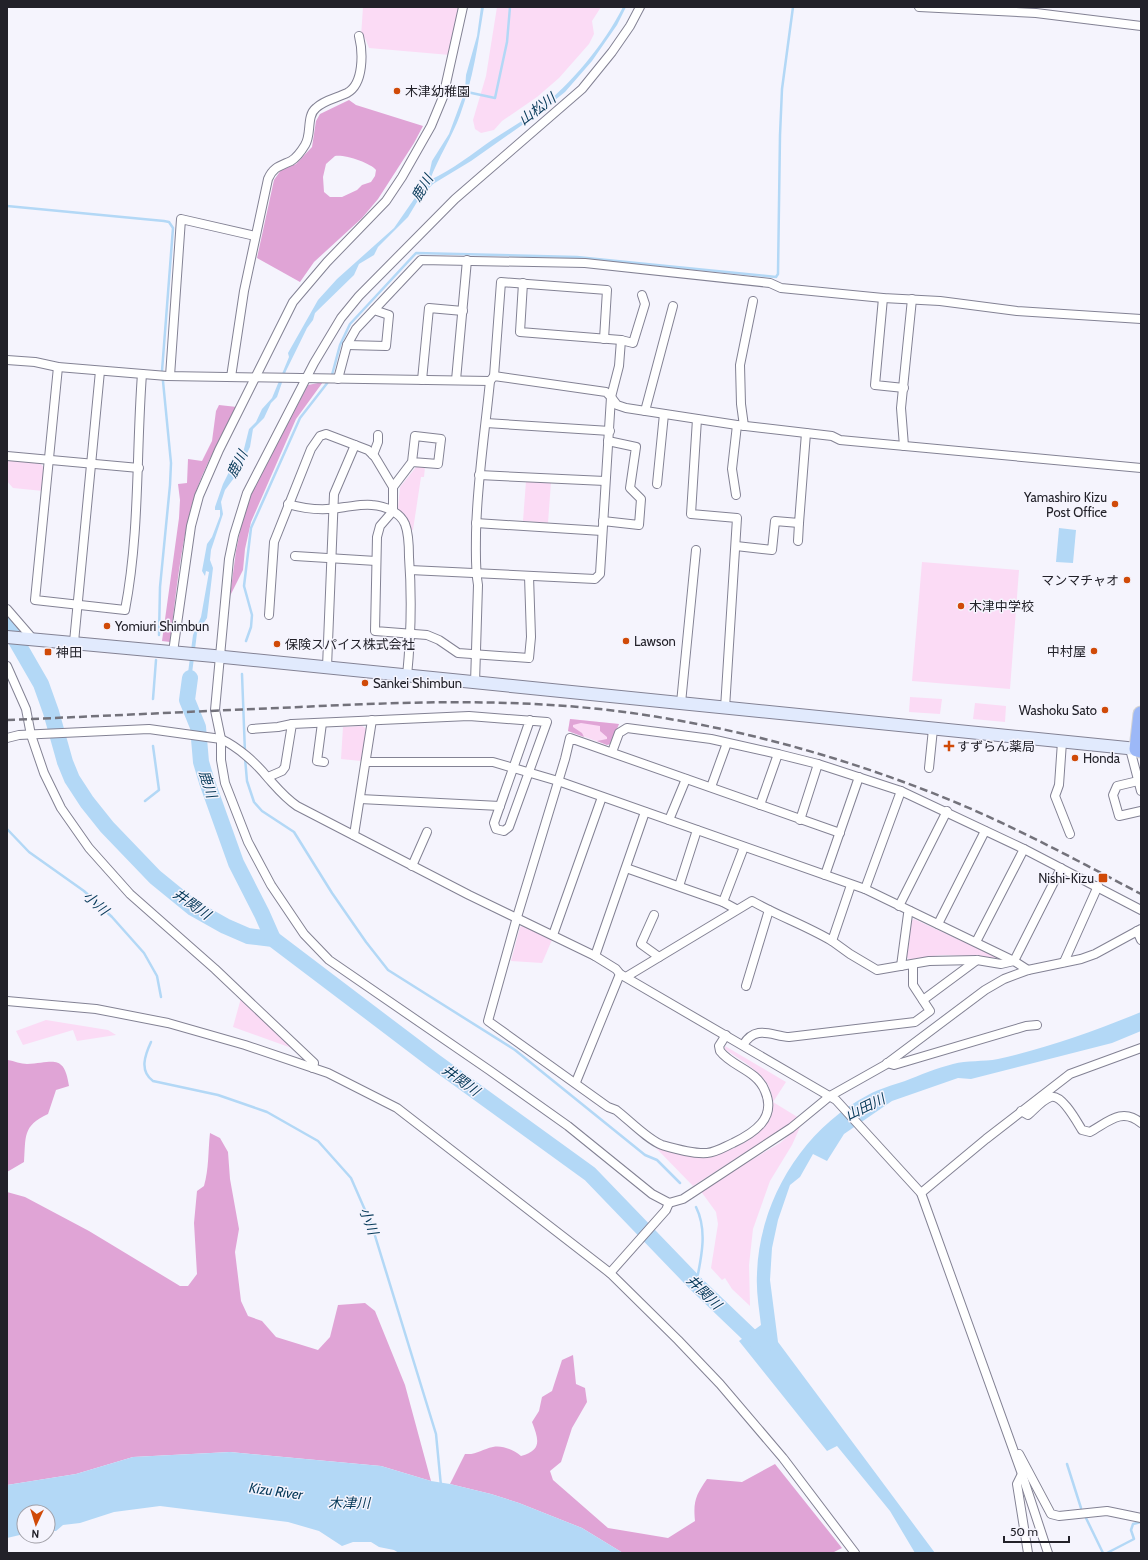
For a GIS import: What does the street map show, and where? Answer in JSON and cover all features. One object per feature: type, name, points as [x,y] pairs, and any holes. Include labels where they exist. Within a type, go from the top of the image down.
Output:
[{"type":"highway","points":[[1136,749],[1141,714]]},
{"type":"street","points":[[176,652],[184,568],[191,526],[199,496],[219,450],[259,377],[293,302],[327,262],[386,201],[406,171],[431,126],[443,97],[463,7]]},
{"type":"street","points":[[640,7],[630,26],[612,52],[582,90],[539,128],[469,185],[359,296],[331,333],[247,493],[239,514],[229,559],[217,656],[215,710],[225,783],[248,842],[285,907],[304,934],[323,955],[373,992],[483,1066],[568,1126],[668,1207]]},
{"type":"street","points":[[919,7],[1036,13],[1141,26]]},
{"type":"street","points":[[231,377],[244,291],[256,244],[255,236],[268,179],[271,172],[279,166],[292,160],[304,146],[308,138],[314,109],[321,104],[348,92],[355,85],[359,76],[361,44],[359,36]]},
{"type":"street","points":[[169,376],[181,219],[255,236]]},
{"type":"street","points":[[338,379],[347,345],[356,328],[421,260],[585,263],[770,283],[782,288],[883,298],[940,301],[1017,311],[1141,319]]},
{"type":"street","points":[[456,380],[467,260]]},
{"type":"street","points":[[475,683],[478,585],[476,573],[476,523],[479,474],[492,379],[501,282],[607,290],[604,339]]},
{"type":"street","points":[[523,283],[520,332],[621,340],[633,343],[645,304],[642,295]]},
{"type":"street","points":[[883,298],[875,385],[904,388]]},
{"type":"street","points":[[904,446],[901,408],[912,299]]},
{"type":"street","points":[[736,495],[732,469],[741,426],[740,364],[753,301]]},
{"type":"street","points":[[645,411],[673,306]]},
{"type":"street","points":[[422,380],[429,308],[463,311]]},
{"type":"street","points":[[347,345],[386,346],[389,315],[374,310]]},
{"type":"street","points":[[410,570],[595,579],[600,574],[611,397],[619,366],[621,340]]},
{"type":"street","points":[[7,360],[35,362],[58,367],[169,376],[299,379],[492,379],[606,392],[616,405],[645,411],[741,426],[832,436],[840,440],[1141,468]]},
{"type":"street","points":[[58,367],[35,600],[125,610],[131,582],[139,468],[142,374]]},
{"type":"street","points":[[74,642],[100,371]]},
{"type":"street","points":[[657,484],[664,414]]},
{"type":"street","points":[[696,419],[691,514],[737,518],[725,708]]},
{"type":"street","points":[[486,423],[610,431]]},
{"type":"street","points":[[268,615],[274,542],[311,449],[320,436],[326,434],[368,450],[373,455],[393,486],[393,511],[380,526],[377,537],[374,631],[426,635],[440,640],[458,653],[529,658],[531,637],[530,576]]},
{"type":"street","points":[[798,541],[806,434]]},
{"type":"street","points":[[373,455],[378,442],[378,435]]},
{"type":"street","points":[[393,486],[412,462],[415,436],[441,439],[438,464],[412,462]]},
{"type":"street","points":[[603,521],[639,525],[641,499],[630,488],[636,447],[608,441]]},
{"type":"street","points":[[327,668],[333,559],[335,509],[334,494],[354,445]]},
{"type":"street","points":[[7,456],[139,468]]},
{"type":"street","points":[[479,474],[605,481]]},
{"type":"street","points":[[288,504],[315,510],[335,509],[361,504],[373,505],[393,511],[404,523],[408,536],[410,570],[411,634],[407,676]]},
{"type":"street","points":[[736,546],[772,550],[775,521],[799,523]]},
{"type":"street","points":[[476,523],[602,531]]},
{"type":"street","points":[[681,703],[696,550]]},
{"type":"street","points":[[295,556],[376,561]]},
{"type":"street","points":[[7,609],[28,638]]},
{"type":"street","points":[[7,637],[217,656],[1136,749],[1138,781],[1141,791]]},
{"type":"street","points":[[7,668],[36,735],[39,760],[61,808],[88,848],[105,869],[130,894],[215,969],[314,1063],[313,1068]]},
{"type":"street","points":[[252,729],[278,727],[292,724],[469,716],[530,720],[547,722],[508,827],[502,831],[495,828],[494,823],[530,720]]},
{"type":"street","points":[[354,835],[372,720]]},
{"type":"street","points":[[322,723],[317,761],[324,762]]},
{"type":"street","points":[[268,777],[282,771],[285,767],[292,724]]},
{"type":"street","points":[[612,752],[619,733],[626,728],[711,739],[818,764],[901,791],[947,811],[1098,886],[1141,910]]},
{"type":"street","points":[[7,738],[19,735],[66,732],[149,729],[218,738],[230,743],[268,777],[289,801],[412,866],[595,956],[616,969],[623,976],[833,1098],[865,1130],[921,1193],[1022,1474],[1048,1553]]},
{"type":"street","points":[[929,768],[933,729]]},
{"type":"street","points":[[726,1035],[719,1046],[720,1051],[758,1080],[765,1089],[768,1106],[764,1121],[756,1130],[742,1140],[707,1153],[693,1152],[658,1143],[616,1110],[608,1107],[576,1082],[488,1021],[516,917],[565,759],[570,738],[840,833]]},
{"type":"street","points":[[1062,742],[1059,785],[1055,796],[1070,834]]},
{"type":"street","points":[[711,787],[727,743]]},
{"type":"street","points":[[760,805],[778,754]]},
{"type":"street","points":[[366,762],[493,762],[558,781],[865,889],[976,942],[1014,961],[1028,970]]},
{"type":"street","points":[[800,820],[818,764]]},
{"type":"street","points":[[825,875],[859,777]]},
{"type":"street","points":[[669,820],[686,779]]},
{"type":"street","points":[[1138,781],[1116,786],[1113,795],[1119,816],[1141,811]]},
{"type":"street","points":[[865,889],[901,791]]},
{"type":"street","points":[[553,935],[602,797]]},
{"type":"street","points":[[360,799],[500,806]]},
{"type":"street","points":[[899,906],[947,811]]},
{"type":"street","points":[[595,956],[645,812]]},
{"type":"street","points":[[679,886],[697,830]]},
{"type":"street","points":[[938,924],[985,831]]},
{"type":"street","points":[[412,866],[427,832]]},
{"type":"street","points":[[723,902],[744,847]]},
{"type":"street","points":[[976,942],[1024,849]]},
{"type":"street","points":[[626,868],[723,902],[736,909]]},
{"type":"street","points":[[1014,961],[1061,868]]},
{"type":"street","points":[[832,941],[851,884]]},
{"type":"street","points":[[1064,962],[1098,886]]},
{"type":"street","points":[[576,1082],[623,976],[659,957],[736,909],[752,901],[806,926],[877,970],[913,965],[929,961],[977,960],[1001,964],[1014,961]]},
{"type":"street","points":[[746,986],[769,910]]},
{"type":"street","points":[[901,966],[908,914],[910,911]]},
{"type":"street","points":[[654,914],[641,944],[659,957]]},
{"type":"street","points":[[611,1272],[668,1207],[791,1128],[833,1098],[887,1063],[985,990],[1004,979],[1028,970],[1080,959],[1095,954],[1139,930],[1141,940]]},
{"type":"street","points":[[923,1000],[977,960]]},
{"type":"street","points":[[743,1045],[750,1037],[761,1033],[774,1033],[789,1037],[915,1022],[930,1011],[913,985],[913,965]]},
{"type":"street","points":[[7,1001],[96,1009],[155,1020],[217,1036],[336,1077],[397,1108],[611,1272],[728,1393],[787,1463],[855,1553]]},
{"type":"street","points":[[887,1063],[894,1065],[1026,1026],[1038,1025]]},
{"type":"street","points":[[921,1193],[1021,1111],[1070,1074],[1141,1048]]},
{"type":"street","points":[[1021,1111],[1028,1115],[1050,1097],[1056,1097],[1065,1105],[1082,1130],[1090,1132],[1118,1115],[1134,1117],[1141,1123]]},
{"type":"street","points":[[1012,1446],[1020,1454],[1051,1514],[1059,1516],[1107,1512],[1141,1518]]},
{"type":"street","points":[[1022,1474],[1017,1484],[1028,1553]]},
{"type":"shaded area","points":[[363,7],[460,7],[450,55],[369,48],[365,38],[361,37]]},
{"type":"shaded area","points":[[497,7],[601,7],[592,21],[594,34],[589,44],[559,78],[537,97],[502,121],[494,130],[481,133],[475,129],[473,120],[486,76]]},
{"type":"shaded area","points":[[349,100],[356,105],[423,126],[414,143],[378,199],[362,218],[314,262],[300,282],[257,258],[274,180],[281,170],[296,164],[312,147],[316,121],[320,114]],"holes":[[[335,156],[351,158],[373,167],[376,170],[375,176],[371,182],[362,185],[357,190],[342,197],[330,197],[324,192],[323,177],[326,164]]]},
{"type":"shaded area","points":[[323,382],[296,419],[251,522],[245,549],[243,570],[230,596],[236,551],[244,512],[252,492],[308,385]]},
{"type":"shaded area","points":[[219,405],[237,407],[207,465],[193,501],[176,589],[170,642],[162,641],[179,518],[180,500],[178,484],[187,483],[188,459],[202,461],[212,441],[216,411]]},
{"type":"shaded area","points":[[7,460],[40,463],[45,469],[43,491],[13,488],[7,481]]},
{"type":"shaded area","points":[[416,467],[425,467],[424,477],[421,477],[413,530],[410,530],[398,508],[400,487]]},
{"type":"shaded area","points":[[526,481],[551,482],[548,523],[523,521]]},
{"type":"shaded area","points":[[922,562],[1019,570],[1010,689],[912,681]]},
{"type":"shaded area","points":[[910,697],[942,699],[940,714],[909,712]]},
{"type":"shaded area","points":[[975,703],[1006,706],[1005,722],[973,719]]},
{"type":"shaded area","points":[[570,719],[619,724],[607,745],[568,731]]},
{"type":"shaded area","points":[[570,719],[619,724],[611,744],[607,745],[597,741],[607,739],[607,737],[600,731],[600,726],[581,723],[573,725],[573,727],[582,733],[584,737],[568,731]]},
{"type":"shaded area","points":[[362,726],[367,729],[361,761],[341,759],[343,727]]},
{"type":"shaded area","points":[[914,919],[999,958],[1000,961],[978,957],[944,955],[911,961],[906,957],[910,921]]},
{"type":"shaded area","points":[[524,925],[552,940],[542,963],[511,961],[520,927]]},
{"type":"shaded area","points":[[241,998],[300,1051],[233,1027]]},
{"type":"shaded area","points":[[46,1020],[108,1030],[116,1035],[77,1041],[73,1030],[23,1045],[16,1031]]},
{"type":"shaded area","points":[[725,1046],[786,1082],[773,1102],[799,1118],[693,1186],[656,1148],[695,1157],[729,1150],[747,1141],[762,1130],[768,1123],[773,1107],[772,1098],[766,1081],[749,1066],[725,1049]]},
{"type":"shaded area","points":[[8,1060],[22,1064],[56,1062],[64,1068],[69,1086],[56,1090],[48,1114],[34,1123],[27,1133],[24,1162],[7,1172]]},
{"type":"shaded area","points":[[801,1125],[792,1145],[770,1181],[753,1229],[749,1265],[750,1306],[732,1289],[725,1278],[722,1280],[711,1268],[718,1224],[716,1212],[700,1190],[780,1143]]},
{"type":"shaded area","points":[[210,1133],[220,1138],[228,1152],[230,1179],[239,1229],[235,1252],[241,1301],[248,1316],[262,1321],[276,1337],[318,1350],[330,1337],[338,1305],[365,1303],[375,1311],[405,1385],[431,1481],[381,1466],[230,1452],[133,1457],[76,1474],[7,1485],[7,1192],[25,1197],[89,1231],[180,1286],[188,1286],[197,1274],[194,1223],[197,1191],[204,1186],[206,1180]]},
{"type":"shaded area","points":[[573,1355],[576,1384],[585,1388],[587,1402],[572,1428],[561,1462],[550,1471],[553,1480],[608,1528],[668,1538],[695,1521],[694,1508],[696,1498],[707,1479],[742,1482],[775,1464],[842,1548],[832,1553],[623,1553],[582,1528],[519,1503],[491,1494],[450,1484],[465,1454],[473,1454],[496,1447],[508,1448],[521,1456],[533,1451],[537,1444],[537,1439],[532,1422],[539,1411],[542,1397],[552,1391],[562,1360]]},
{"type":"water","points":[[481,7],[484,7],[472,75],[465,102],[457,123],[430,180],[462,162],[492,140],[538,110],[551,99],[586,63],[606,36],[623,7],[626,7],[617,25],[592,61],[565,92],[535,116],[471,161],[433,184],[420,197],[408,217],[378,247],[374,255],[359,264],[354,275],[315,313],[313,320],[307,328],[286,371],[277,397],[271,403],[264,418],[253,429],[250,447],[237,474],[225,490],[221,502],[223,514],[211,550],[210,560],[213,568],[207,618],[197,633],[190,690],[187,700],[186,688],[193,635],[201,617],[209,572],[206,571],[205,576],[202,571],[207,544],[212,537],[220,516],[220,510],[215,510],[215,507],[223,484],[234,462],[237,463],[242,457],[249,429],[256,422],[262,409],[272,398],[289,357],[288,353],[318,300],[337,279],[394,228],[428,179],[432,161],[449,134],[465,91],[466,75],[477,36]]},
{"type":"water","points":[[1059,528],[1076,530],[1073,563],[1056,562]]},
{"type":"water","name":"山田川","points":[[1141,1012],[1141,1031],[1112,1043],[971,1079],[958,1078],[892,1101],[844,1134],[827,1161],[813,1154],[800,1177],[790,1185],[778,1220],[772,1248],[770,1280],[778,1342],[935,1553],[915,1553],[890,1511],[837,1446],[827,1451],[739,1341],[761,1325],[757,1280],[760,1247],[766,1220],[776,1194],[789,1170],[805,1147],[824,1127],[845,1109],[872,1093],[953,1064],[998,1059],[1053,1044]]},
{"type":"water","name":"木津川","points":[[230,1452],[381,1466],[431,1481],[491,1494],[519,1503],[582,1528],[623,1553],[399,1553],[394,1550],[379,1547],[371,1542],[353,1542],[342,1546],[319,1531],[288,1522],[160,1506],[114,1512],[80,1523],[63,1525],[56,1531],[56,1504],[16,1504],[16,1536],[7,1538],[7,1485],[76,1474],[133,1457]]},
{"type":"waterway","points":[[467,92],[495,98],[507,42],[510,7]]},
{"type":"waterway","points":[[332,375],[340,345],[350,324],[416,253],[577,257],[776,277],[778,274],[782,89],[793,7]]},
{"type":"waterway","points":[[7,206],[164,221],[169,222],[173,228],[162,371],[171,463],[160,587],[159,635]]},
{"type":"waterway","points":[[246,641],[251,627],[252,615],[244,586],[251,528],[300,418],[328,382]]},
{"type":"waterway","name":"井関川","points":[[7,625],[41,684],[51,712],[65,762],[72,779],[87,802],[107,827],[155,877],[193,908],[225,926],[248,936],[273,939],[434,1061],[590,1174],[696,1284],[763,1348]]},
{"type":"waterway","points":[[153,699],[156,660]]},
{"type":"waterway","points":[[242,674],[245,753]]},
{"type":"waterway","name":"鹿川","points":[[190,678],[187,700],[198,727],[201,762],[207,782],[236,863],[273,939]]},
{"type":"waterway","points":[[145,801],[159,790],[153,746]]},
{"type":"waterway","points":[[245,758],[247,781],[254,802],[262,811],[294,832],[332,893],[366,942],[388,970],[515,1050],[645,1155],[657,1160],[680,1183]]},
{"type":"waterway","name":"小川","points":[[7,829],[29,852],[84,891],[112,917],[144,953],[157,976],[161,997]]},
{"type":"waterway","name":"小川","points":[[151,1042],[144,1063],[146,1073],[153,1081],[218,1095],[267,1112],[318,1141],[351,1178],[372,1226],[436,1434],[441,1486]]},
{"type":"waterway","points":[[696,1207],[700,1216],[703,1235],[696,1284]]},
{"type":"waterway","points":[[1067,1464],[1081,1508]]},
{"type":"waterway","points":[[1085,1516],[1103,1553]]},
{"type":"waterway","points":[[1107,1553],[1134,1539],[1131,1530],[1133,1524],[1141,1522]]},
{"type":"railway","points":[[7,720],[437,702],[528,704],[619,711],[740,733],[778,742],[853,764],[926,790],[962,805],[1052,848],[1141,894]]},
{"type":"place","name":"木津幼稚園","points":[[397,91]]},
{"type":"place","name":"Yamashiro Kizu Post Office","points":[[1115,504]]},
{"type":"place","name":"マンマチャオ","points":[[1127,580]]},
{"type":"place","name":"木津中学校","points":[[961,606]]},
{"type":"place","name":"Yomiuri Shimbun","points":[[107,626]]},
{"type":"place","name":"Lawson","points":[[626,641]]},
{"type":"place","name":"保険スパイス株式会社","points":[[277,644]]},
{"type":"place","name":"中村屋","points":[[1094,651]]},
{"type":"place","name":"神田","points":[[48,652]]},
{"type":"place","name":"Sankei Shimbun","points":[[365,683]]},
{"type":"place","name":"Washoku Sato","points":[[1105,710]]},
{"type":"place","name":"すずらん薬局","points":[[949,746]]},
{"type":"place","name":"Honda","points":[[1075,758]]},
{"type":"place","name":"Nishi-Kizu","points":[[1103,878]]},
{"type":"water label","name":"山松川","points":[[537,109]]},
{"type":"water label","name":"Kizu River","points":[[276,1491]]}]
